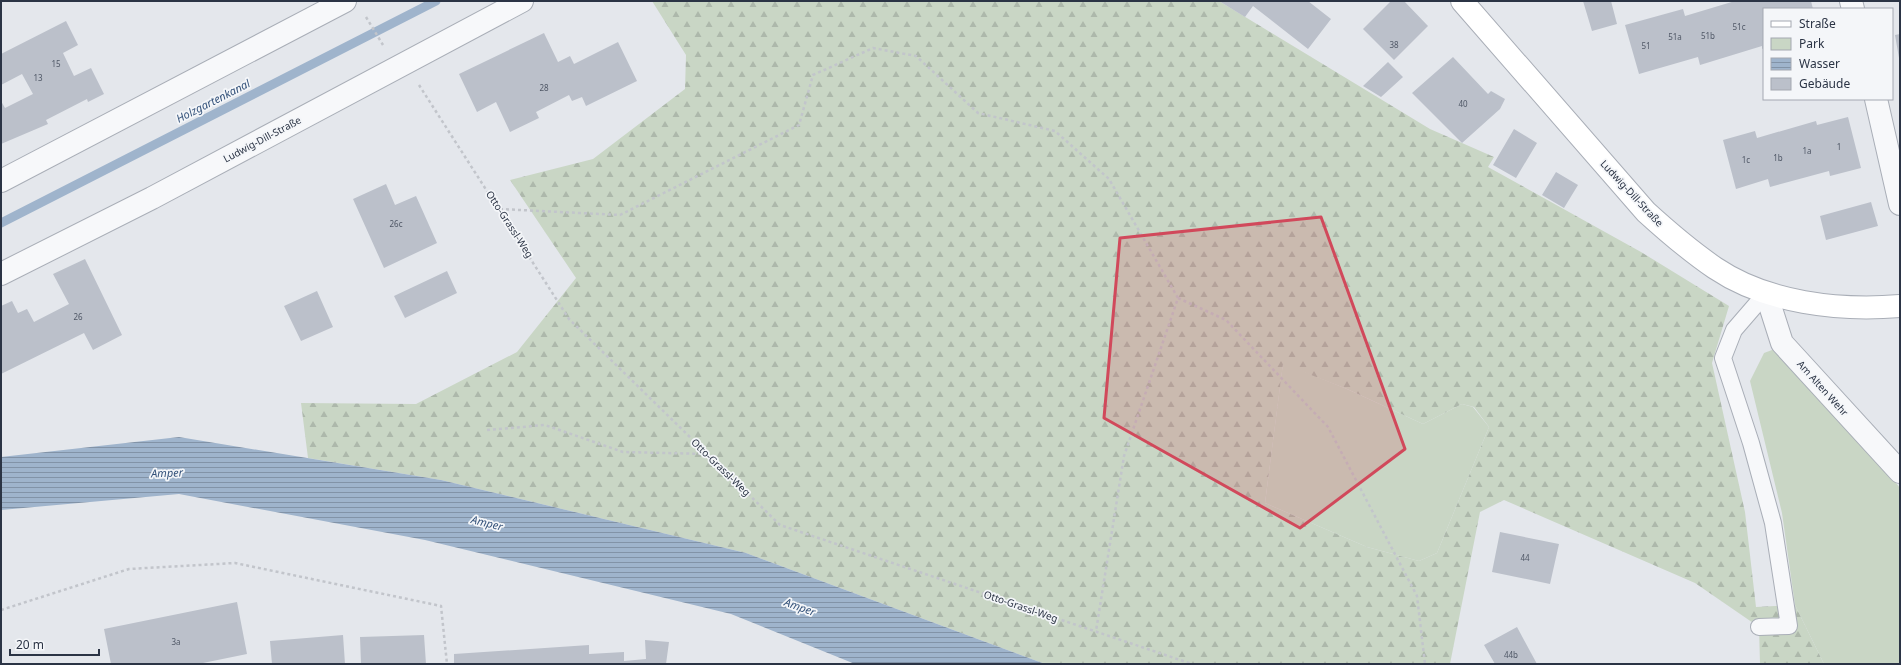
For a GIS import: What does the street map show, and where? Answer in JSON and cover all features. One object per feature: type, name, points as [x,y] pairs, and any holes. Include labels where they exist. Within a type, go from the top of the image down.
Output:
[{"type":"street","points":[[1,181],[345,1]]},
{"type":"street","name":"Ludwig-Dill-Straße","points":[[1,274],[152,198],[404,62],[522,1]]},
{"type":"street","name":"Ludwig-Dill-Straße","points":[[1462,1],[1646,212],[1668,232],[1715,268],[1743,284],[1766,293],[1801,302],[1837,306],[1884,308],[1900,306]]},
{"type":"street","points":[[1876,100],[1900,204]]},
{"type":"street","name":"Am Alten Wehr","points":[[1766,293],[1782,342],[1900,472]]},
{"type":"lane","points":[[1759,627],[1790,626],[1773,523],[1751,443],[1723,358],[1734,330],[1766,293]]},
{"type":"path","points":[[366,17],[386,50]]},
{"type":"path","points":[[500,209],[620,215],[799,125],[813,75],[873,48],[916,56],[978,113],[1055,131],[1109,179],[1178,298],[1226,320],[1328,427],[1417,596],[1425,664]]},
{"type":"path","name":"Otto-Grassl-Weg","points":[[404,62],[500,209],[569,319],[780,525],[1192,664]]},
{"type":"path","points":[[1096,631],[1124,456],[1178,298]]},
{"type":"path","points":[[486,430],[545,425],[623,452],[707,454]]},
{"type":"path","points":[[1,610],[129,569],[235,563],[441,606],[446,664]]},
{"type":"highlighted area","points":[[1321,217],[1405,449],[1300,528],[1104,418],[1120,238]]},
{"type":"green space","points":[[652,1],[1219,1],[1430,129],[1494,157],[1488,167],[1641,252],[1729,306],[1712,363],[1745,512],[1756,607],[1795,605],[1824,664],[1760,664],[1759,627],[1695,583],[1504,500],[1480,512],[1450,664],[1045,664],[746,553],[441,480],[308,458],[301,403],[416,404],[517,352],[576,278],[510,180],[593,159],[685,89],[686,55]],"holes":[[[1283,364],[1347,389],[1423,424],[1462,404],[1474,407],[1489,427],[1437,553],[1419,561],[1367,547],[1265,503]]]},
{"type":"green space","points":[[1780,347],[1860,437],[1900,488],[1900,664],[1824,664],[1795,605],[1782,513],[1750,381],[1764,353]]},
{"type":"green space","points":[[1283,363],[1347,389],[1423,424],[1462,404],[1473,407],[1489,427],[1437,553],[1419,561],[1367,547],[1265,503]]},
{"type":"water","name":"Amper","points":[[179,437],[441,480],[746,553],[1045,664],[855,664],[731,614],[425,540],[179,494],[1,510],[1,457]]},
{"type":"building","points":[[1219,1],[1308,1],[1331,19],[1308,49],[1253,6],[1245,17]]},
{"type":"building","points":[[1391,1],[1404,1],[1428,26],[1394,60],[1363,29]]},
{"type":"building","points":[[1583,1],[1611,1],[1617,24],[1592,31]]},
{"type":"building","points":[[1735,1],[1811,1],[1813,8],[1763,8],[1762,49],[1762,46],[1700,65],[1698,57],[1639,74],[1625,25],[1683,9],[1685,16]]},
{"type":"building","points":[[66,21],[78,45],[63,53],[74,76],[91,68],[104,94],[88,102],[87,99],[46,120],[48,124],[1,144],[1,101],[5,108],[33,94],[22,74],[1,85],[1,54]]},
{"type":"building","points":[[544,33],[558,62],[570,56],[574,64],[618,42],[637,81],[586,106],[582,97],[572,101],[569,95],[536,112],[539,118],[510,132],[496,102],[477,112],[459,74]]},
{"type":"building","points":[[1900,34],[1900,57],[1899,58],[1895,35]]},
{"type":"building","points":[[1453,57],[1488,94],[1491,91],[1505,99],[1500,109],[1462,143],[1412,93]]},
{"type":"building","points":[[1388,62],[1403,77],[1381,97],[1363,86]]},
{"type":"building","points":[[1848,117],[1861,168],[1830,176],[1829,171],[1770,187],[1768,179],[1736,189],[1723,140],[1755,131],[1757,138],[1816,121],[1817,125]]},
{"type":"building","points":[[1514,129],[1537,143],[1516,178],[1493,165]]},
{"type":"building","points":[[1556,172],[1578,185],[1564,208],[1542,195]]},
{"type":"building","points":[[386,184],[395,205],[416,196],[437,243],[384,268],[353,199]]},
{"type":"building","points":[[1871,202],[1878,226],[1826,240],[1820,216]]},
{"type":"building","points":[[85,259],[122,335],[93,350],[84,333],[1,374],[1,306],[12,301],[18,313],[27,309],[34,322],[69,304],[53,274]]},
{"type":"building","points":[[447,271],[457,293],[405,318],[394,296]]},
{"type":"building","points":[[317,291],[333,327],[301,341],[284,306]]},
{"type":"building","points":[[1500,532],[1559,544],[1550,584],[1492,572]]},
{"type":"building","points":[[237,602],[247,654],[198,664],[111,664],[104,629]]},
{"type":"building","points":[[1517,627],[1537,664],[1495,664],[1484,645]]},
{"type":"building","points":[[343,635],[345,664],[272,664],[270,641]]},
{"type":"building","points":[[424,635],[426,664],[361,664],[360,637]]},
{"type":"building","points":[[645,640],[669,642],[666,664],[454,664],[454,654],[589,645],[589,654],[624,652],[624,661],[646,659]]},
{"type":"waterway","name":"Holzgartenkanal","points":[[1,223],[436,1]]}]
